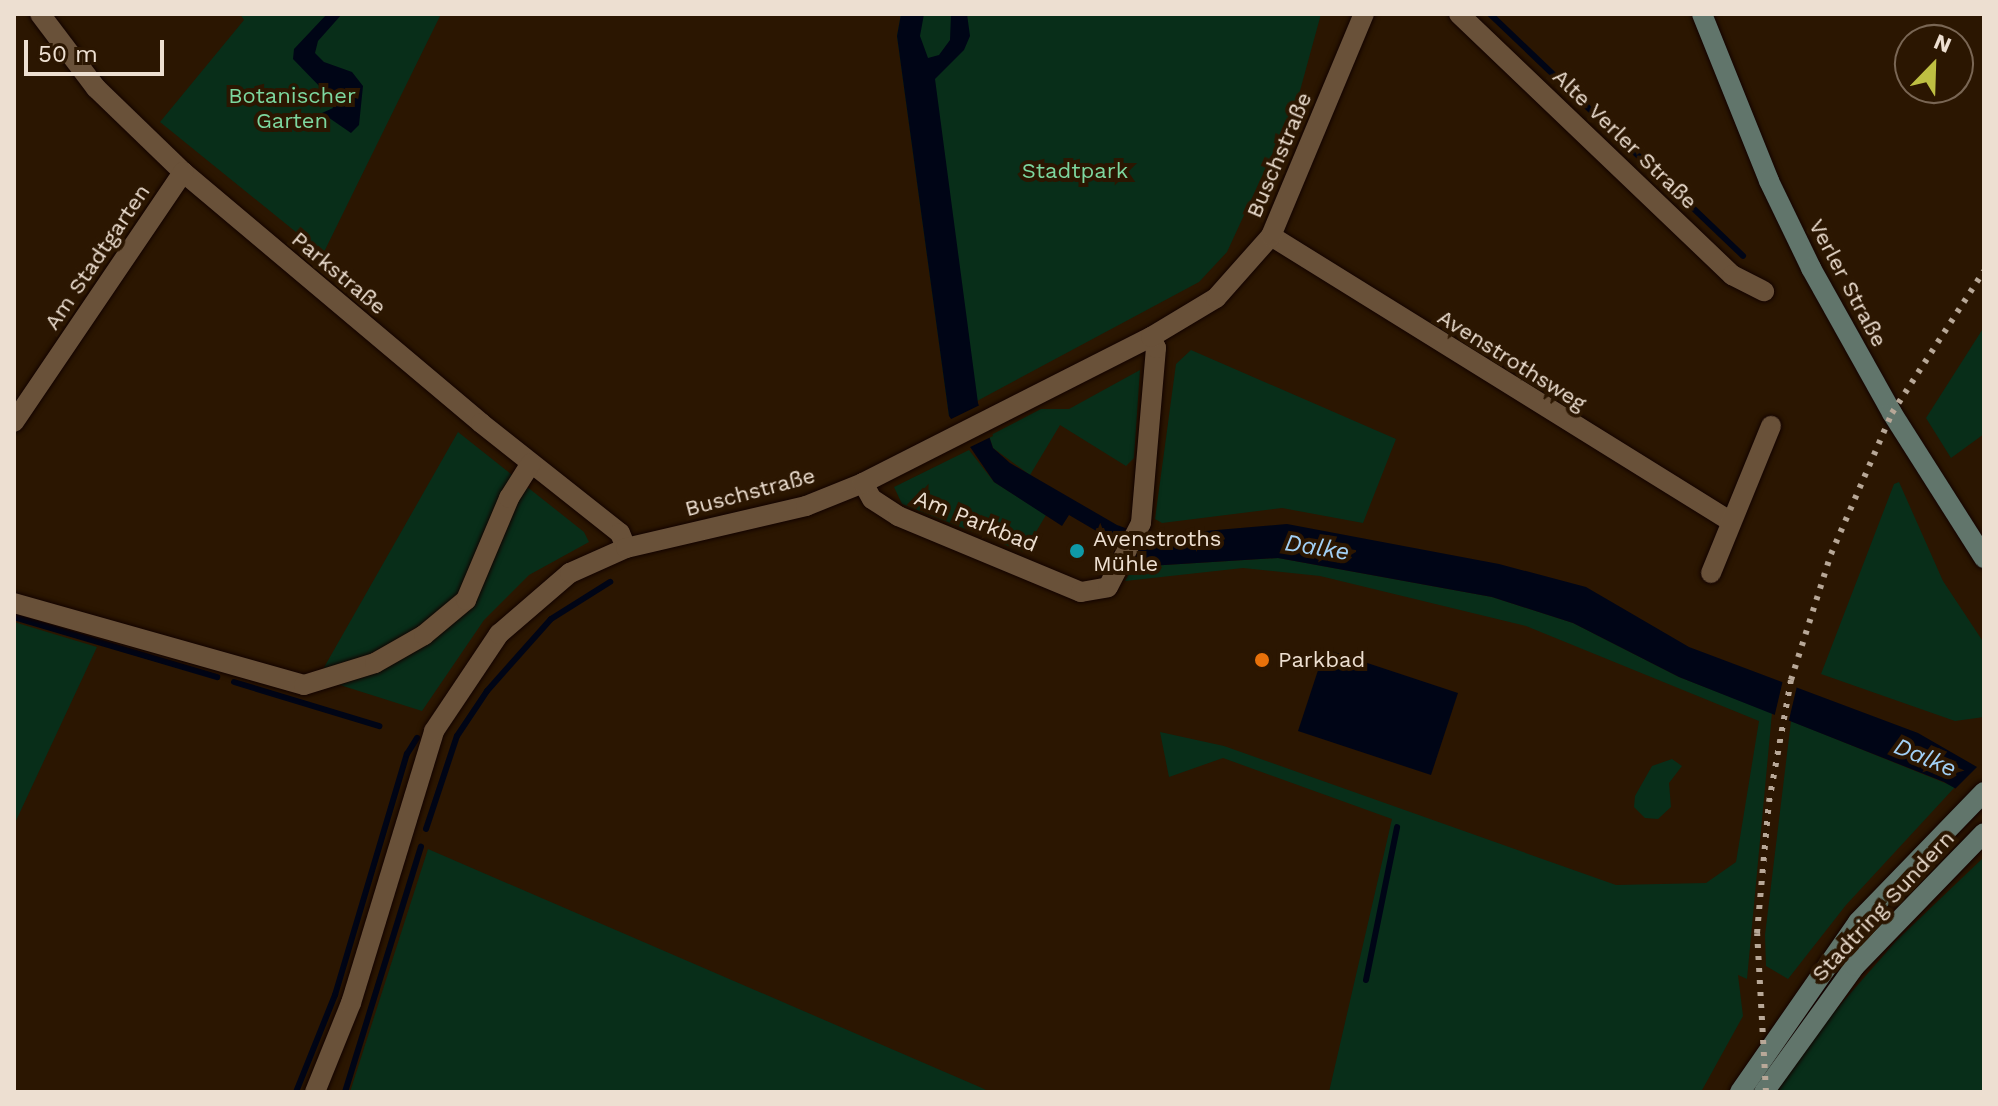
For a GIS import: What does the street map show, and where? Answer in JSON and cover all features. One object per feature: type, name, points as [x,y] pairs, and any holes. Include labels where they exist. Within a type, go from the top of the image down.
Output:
[{"type":"main road","name":"Verler Straße","points":[[1702,14],[1769,181],[1811,268],[1892,413],[1984,558]]},
{"type":"main road","name":"Stadtring Sundern","points":[[1740,1092],[1842,942],[1977,799]]},
{"type":"main road","name":"Stadtring Sundern","points":[[1764,1092],[1855,966],[1984,833]]},
{"type":"street","name":"Parkstraße","points":[[40,14],[96,88],[183,172],[531,463],[620,533],[626,548]]},
{"type":"street","name":"Buschstraße","points":[[315,1092],[351,1003],[434,731],[499,634],[534,599],[570,573],[626,548],[806,506],[863,483],[1151,337],[1216,298],[1271,236],[1364,14]]},
{"type":"street","name":"Alte Verler Straße","points":[[1459,14],[1732,275],[1764,291]]},
{"type":"street","name":"Am Stadtgarten","points":[[17,410],[183,172]]},
{"type":"street","name":"Avenstrothsweg","points":[[1271,236],[1730,521]]},
{"type":"street","name":"Am Parkbad","points":[[863,483],[872,499],[898,516],[1081,592],[1108,587],[1139,529],[1156,348],[1151,337]]},
{"type":"street","points":[[1711,573],[1771,426]]},
{"type":"street","points":[[14,603],[304,685],[375,663],[424,635],[466,600],[509,498],[531,463]]},
{"type":"green space","name":"Botanischer Garten","points":[[240,14],[441,14],[323,254],[160,122],[244,20]]},
{"type":"green space","name":"Stadtpark","points":[[901,14],[1321,14],[1298,98],[1227,252],[1199,282],[949,416],[897,36]]},
{"type":"green space","points":[[1984,327],[1984,434],[1951,458],[1926,418]]},
{"type":"green space","points":[[1191,350],[1396,439],[1363,523],[1282,508],[1162,523],[1155,519],[1176,364]]},
{"type":"green space","points":[[1140,370],[1134,458],[1126,466],[1060,425],[1030,475],[993,448],[989,436],[1041,409],[1069,409]]},
{"type":"green space","points":[[458,432],[584,532],[589,542],[529,575],[484,620],[422,711],[318,678]]},
{"type":"green space","points":[[969,450],[994,482],[1046,515],[1024,552],[902,504],[894,487]]},
{"type":"green space","points":[[1899,482],[1943,581],[1984,643],[1984,717],[1955,721],[1821,674],[1894,484]]},
{"type":"green space","points":[[1278,558],[1492,597],[1573,623],[1679,677],[1772,713],[1747,979],[1738,975],[1743,1016],[1701,1092],[1329,1092],[1392,819],[1223,758],[1169,777],[1160,732],[1224,746],[1616,885],[1706,883],[1736,862],[1759,721],[1526,626],[1320,576],[1243,568],[1125,581],[1133,567]]},
{"type":"green space","points":[[14,622],[97,647],[14,825]]},
{"type":"green space","points":[[1791,721],[1955,787],[1846,905],[1788,979],[1766,966],[1765,935]]},
{"type":"green space","points":[[1672,759],[1682,766],[1669,783],[1671,807],[1658,819],[1645,818],[1634,807],[1635,796],[1652,766]]},
{"type":"green space","points":[[428,849],[982,1088],[990,1092],[350,1092]]},
{"type":"green space","points":[[1984,857],[1984,1092],[1777,1092],[1814,1035],[1896,941]]},
{"type":"water","points":[[327,14],[342,14],[318,41],[315,53],[324,62],[352,72],[363,86],[359,125],[351,133],[322,113],[333,108],[326,93],[293,59],[294,49]]},
{"type":"water","name":"Dalke","points":[[901,14],[924,14],[920,36],[928,58],[939,55],[950,40],[951,14],[967,14],[970,36],[964,50],[935,79],[978,403],[993,448],[1010,463],[1117,525],[1147,536],[1287,524],[1499,564],[1586,587],[1689,647],[1918,733],[1984,771],[1984,805],[1944,782],[1679,677],[1573,623],[1492,597],[1278,558],[1133,567],[1110,539],[1069,515],[1062,526],[994,482],[949,416],[897,36]]},
{"type":"water","points":[[1325,649],[1458,693],[1431,775],[1298,731]]},
{"type":"pier","points":[[982,404],[993,436],[964,450],[947,421]]},
{"type":"pier","points":[[1783,680],[1797,686],[1788,724],[1774,718]]},
{"type":"pier","points":[[1980,764],[1984,767],[1984,809],[1953,791]]},
{"type":"waterway","points":[[1490,14],[1743,256]]},
{"type":"waterway","points":[[426,829],[457,736],[487,691],[551,619],[610,582]]},
{"type":"waterway","points":[[14,617],[217,677]]},
{"type":"waterway","points":[[234,682],[379,726]]},
{"type":"waterway","points":[[296,1092],[335,995],[407,754],[417,738]]},
{"type":"waterway","points":[[1366,980],[1397,827]]},
{"type":"waterway","points":[[345,1092],[421,846]]},
{"type":"railway","points":[[1766,1092],[1757,933],[1769,802],[1791,680],[1831,554],[1892,413],[1984,271]]},
{"type":"place","name":"Avenstroths Mühle","points":[[1077,551]]},
{"type":"place","name":"Parkbad","points":[[1262,660]]}]
